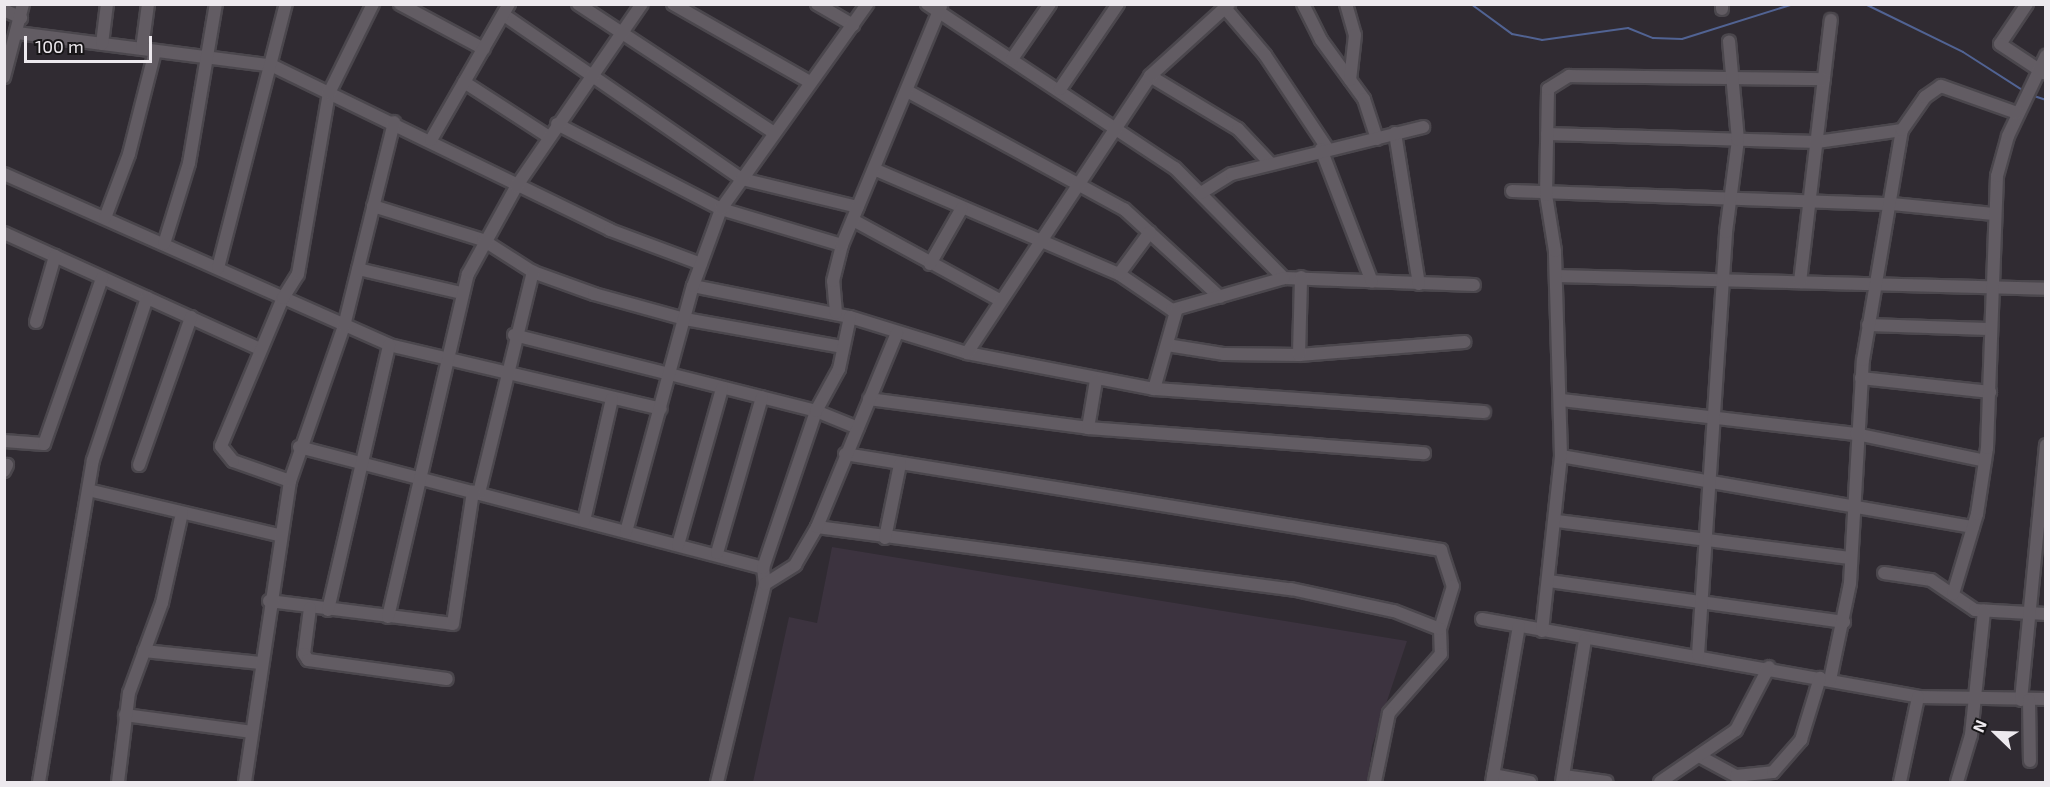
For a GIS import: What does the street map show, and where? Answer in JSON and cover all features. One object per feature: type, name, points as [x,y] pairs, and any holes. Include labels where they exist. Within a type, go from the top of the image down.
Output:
[{"type":"street","points":[[4,77],[21,18],[22,4]]},
{"type":"street","points":[[102,44],[107,4]]},
{"type":"street","points":[[142,49],[148,4]]},
{"type":"street","points":[[165,244],[189,162],[216,4]]},
{"type":"street","points":[[218,268],[273,66],[286,4]]},
{"type":"street","points":[[290,481],[233,461],[221,446],[260,349],[283,298],[298,274],[329,93],[373,4]]},
{"type":"street","points":[[400,4],[484,49]]},
{"type":"street","points":[[578,4],[773,132]]},
{"type":"street","points":[[388,617],[420,478],[444,358],[461,293],[483,240],[516,187],[642,4]]},
{"type":"street","points":[[673,4],[810,82]]},
{"type":"street","points":[[817,4],[853,25]]},
{"type":"street","points":[[626,532],[693,285],[721,209],[773,132],[867,4]]},
{"type":"street","points":[[927,4],[940,8],[1012,60],[1117,126],[1201,193],[1284,278]]},
{"type":"street","points":[[1012,60],[1050,4]]},
{"type":"street","points":[[1060,89],[1118,4]]},
{"type":"street","points":[[1303,4],[1369,109],[1377,139]]},
{"type":"street","points":[[1346,4],[1356,44],[1350,80]]},
{"type":"street","points":[[2027,4],[2000,44],[2042,72]]},
{"type":"street","points":[[967,353],[1037,240],[1150,76],[1227,6],[1265,56],[1324,149],[1372,282]]},
{"type":"street","points":[[836,314],[832,281],[842,245],[909,92],[940,8]]},
{"type":"street","points":[[4,10],[21,18]]},
{"type":"street","points":[[431,140],[507,10],[591,76],[742,179],[858,207]]},
{"type":"street","points":[[1800,282],[1812,203],[1831,20]]},
{"type":"street","points":[[17,33],[273,66],[431,140],[516,187],[610,230],[701,264]]},
{"type":"street","points":[[1698,655],[1713,482],[1722,279],[1738,140],[1729,41]]},
{"type":"street","points":[[105,218],[129,154],[155,51]]},
{"type":"street","points":[[1953,594],[1973,527],[1985,461],[1990,392],[1989,289],[1999,164],[2017,112],[2042,72],[2046,56]]},
{"type":"street","points":[[1542,631],[1557,521],[1561,456],[1556,276],[1546,195],[1546,98],[1560,78],[1642,74],[1824,79]]},
{"type":"street","points":[[1150,76],[1238,129],[1271,164]]},
{"type":"street","points":[[464,82],[549,137]]},
{"type":"street","points":[[1700,756],[1736,776],[1752,778],[1780,768],[1801,740],[1844,622],[1851,558],[1852,504],[1861,378],[1875,285],[1892,204],[1902,130],[1925,97],[1941,86],[2017,112]]},
{"type":"street","points":[[909,92],[1115,203],[1220,297]]},
{"type":"street","points":[[245,783],[278,535],[290,481],[299,447],[344,326],[394,122]]},
{"type":"street","points":[[558,124],[721,209],[842,245]]},
{"type":"street","points":[[1201,193],[1228,176],[1324,149],[1423,127]]},
{"type":"street","points":[[1547,134],[1817,142],[1902,130]]},
{"type":"street","points":[[1395,133],[1419,284]]},
{"type":"street","points":[[876,170],[1119,274],[1176,311]]},
{"type":"street","points":[[4,174],[389,345],[506,375],[661,409]]},
{"type":"street","points":[[1512,191],[1546,195],[1892,204],[1995,214]]},
{"type":"street","points":[[373,206],[483,240],[533,272],[685,319],[842,347]]},
{"type":"street","points":[[930,264],[962,208]]},
{"type":"street","points":[[852,220],[1000,300]]},
{"type":"street","points":[[4,232],[260,349]]},
{"type":"street","points":[[1119,274],[1150,232]]},
{"type":"street","points":[[36,322],[55,256]]},
{"type":"street","points":[[358,268],[461,293]]},
{"type":"street","points":[[269,601],[388,617],[455,621],[476,492],[514,335],[533,272]]},
{"type":"street","points":[[1556,276],[2046,290]]},
{"type":"street","points":[[4,441],[44,444],[102,278]]},
{"type":"street","points":[[1176,311],[1284,278],[1474,285]]},
{"type":"street","points":[[1299,355],[1301,278]]},
{"type":"street","points":[[693,285],[850,317],[967,353],[1096,380],[1154,389],[1484,412]]},
{"type":"street","points":[[39,783],[88,490],[147,298]]},
{"type":"street","points":[[1154,389],[1176,311]]},
{"type":"street","points":[[139,465],[191,317]]},
{"type":"street","points":[[717,783],[765,584],[763,568],[816,411],[839,369],[850,317]]},
{"type":"street","points":[[1868,325],[1988,329]]},
{"type":"street","points":[[765,584],[795,565],[817,527],[845,454],[858,429],[897,333]]},
{"type":"street","points":[[514,335],[816,411],[858,429]]},
{"type":"street","points":[[1167,345],[1224,354],[1299,355],[1464,342]]},
{"type":"street","points":[[328,610],[389,345]]},
{"type":"street","points":[[1861,378],[1990,392]]},
{"type":"street","points":[[1088,428],[1096,380]]},
{"type":"street","points":[[678,545],[722,388]]},
{"type":"street","points":[[717,553],[762,397]]},
{"type":"street","points":[[584,521],[612,399]]},
{"type":"street","points":[[869,399],[1088,428],[1424,453]]},
{"type":"street","points":[[1561,400],[1856,434],[1985,461]]},
{"type":"street","points":[[2030,761],[2025,700],[2030,615],[2046,445]]},
{"type":"street","points":[[299,447],[626,532],[717,553],[763,568]]},
{"type":"street","points":[[845,454],[1430,547],[1446,555],[1452,578],[1453,598],[1440,629],[1436,663],[1406,688],[1389,713],[1375,783]]},
{"type":"street","points":[[1561,456],[1852,504],[1973,527]]},
{"type":"street","points":[[885,538],[900,464]]},
{"type":"street","points":[[88,490],[278,535]]},
{"type":"street","points":[[118,783],[125,715],[144,651],[162,603],[182,513]]},
{"type":"street","points":[[1557,521],[1708,542],[1851,558]]},
{"type":"street","points":[[817,527],[885,538],[1291,589],[1394,611],[1440,629]]},
{"type":"street","points":[[1884,573],[1923,577],[1984,611],[2046,614]]},
{"type":"street","points":[[1549,581],[1844,622]]},
{"type":"street","points":[[310,608],[304,654],[308,660],[447,679]]},
{"type":"street","points":[[1956,783],[1971,735],[1984,611]]},
{"type":"street","points":[[1482,619],[1585,640],[1769,667],[1918,697],[1974,695],[2025,700],[2046,699]]},
{"type":"street","points":[[1519,626],[1493,779],[1530,783]]},
{"type":"street","points":[[1585,640],[1563,779],[1607,783]]},
{"type":"street","points":[[144,651],[260,663]]},
{"type":"street","points":[[1660,783],[1736,730],[1769,667]]},
{"type":"street","points":[[1900,783],[1918,697]]},
{"type":"street","points":[[125,715],[252,732]]},
{"type":"shaded area","points":[[832,547],[1407,641],[1372,746],[1368,782],[753,782],[789,617],[817,623]]},
{"type":"waterway","points":[[1471,4],[1512,34],[1542,40],[1628,28],[1653,38],[1682,39],[1794,4]]},
{"type":"waterway","points":[[1865,4],[1963,52],[2024,91]]},
{"type":"waterway","points":[[2031,95],[2046,100]]}]
